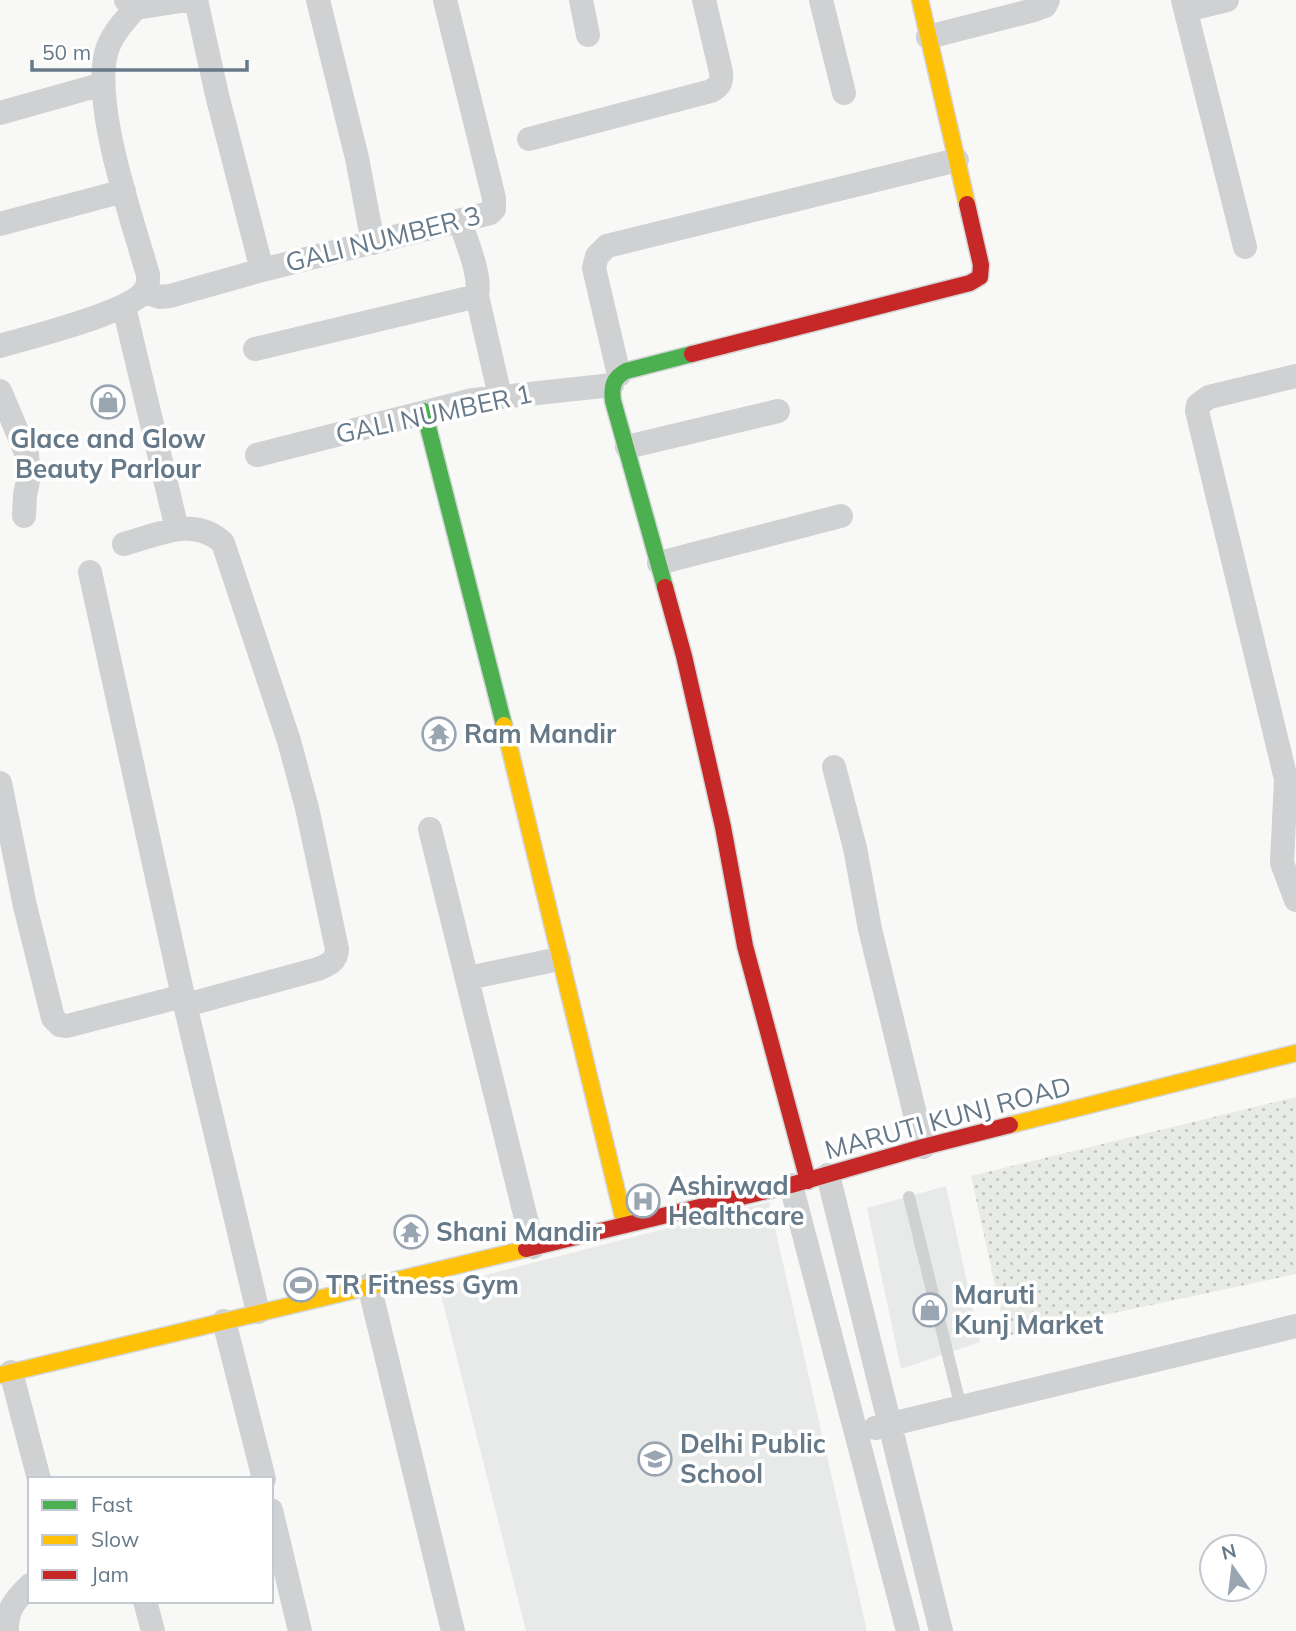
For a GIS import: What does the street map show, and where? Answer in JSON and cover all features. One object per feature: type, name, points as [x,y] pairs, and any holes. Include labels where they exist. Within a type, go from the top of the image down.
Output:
[{"type":"street","points":[[0,346],[124,307],[144,292],[148,275],[109,128],[103,67],[108,47],[131,4],[187,0]]},
{"type":"street","points":[[196,0],[217,95],[262,270]]},
{"type":"street","points":[[318,0],[357,158],[373,243]]},
{"type":"street","name":"GALI NUMBER 3","points":[[144,292],[160,297],[170,296],[490,213],[494,204],[445,0]]},
{"type":"street","points":[[581,0],[588,35]]},
{"type":"street","points":[[529,139],[717,88],[721,84],[722,72],[704,0]]},
{"type":"street","points":[[821,0],[844,93]]},
{"type":"street","points":[[615,380],[980,277],[981,265],[919,0]]},
{"type":"street","points":[[928,37],[1034,10],[1045,6],[1048,0]]},
{"type":"street","points":[[1227,0],[1185,5],[1245,247]]},
{"type":"street","points":[[0,113],[103,84]]},
{"type":"street","points":[[941,1631],[890,1425],[809,1180],[745,946],[723,827],[684,656],[613,401],[615,380],[594,268],[597,256],[607,246],[957,160]]},
{"type":"street","points":[[0,224],[124,191]]},
{"type":"street","points":[[460,221],[478,287],[477,296],[500,396]]},
{"type":"street","points":[[255,349],[477,296]]},
{"type":"street","points":[[124,307],[177,529]]},
{"type":"street","points":[[1296,376],[1209,397],[1198,405],[1197,411],[1286,779],[1282,863],[1296,900]]},
{"type":"street","name":"GALI NUMBER 1","points":[[257,455],[424,411],[500,396],[615,380]]},
{"type":"street","points":[[0,391],[30,468],[24,495],[24,516]]},
{"type":"street","points":[[424,411],[474,603],[625,1225]]},
{"type":"street","points":[[627,447],[778,411]]},
{"type":"street","points":[[660,563],[841,516]]},
{"type":"street","points":[[0,783],[24,906],[53,1018],[60,1025],[66,1026],[184,1000],[326,966],[337,956],[307,808],[295,763],[223,543],[204,530],[190,527],[124,544]]},
{"type":"street","points":[[90,572],[184,1000],[258,1312]]},
{"type":"street","points":[[834,766],[851,828],[870,929],[923,1147]]},
{"type":"street","points":[[430,829],[533,1247]]},
{"type":"street","points":[[467,978],[559,959]]},
{"type":"street","name":"MARUTI KUNJ ROAD","points":[[6,1373],[809,1180],[923,1147],[1296,1053]]},
{"type":"street","points":[[809,1180],[858,1432],[908,1631]]},
{"type":"street","points":[[369,1285],[453,1631]]},
{"type":"street","points":[[224,1321],[263,1477]]},
{"type":"street","points":[[858,1432],[1296,1326]]},
{"type":"street","points":[[6,1373],[38,1477]]},
{"type":"street","points":[[273,1518],[300,1631]]},
{"type":"street","points":[[7,1631],[6,1617],[10,1607],[28,1588]]},
{"type":"street","points":[[146,1603],[153,1631]]},
{"type":"lane","points":[[909,1197],[961,1408]]},
{"type":"shaded area","points":[[1296,1097],[1296,1274],[1006,1336],[971,1176]]},
{"type":"shaded area","name":"Maruti Kunj Market","points":[[946,1186],[980,1342],[901,1369],[867,1208]]},
{"type":"shaded area","name":"Delhi Public School","points":[[769,1202],[867,1631],[526,1631],[439,1287]]},
{"type":"traffic: fast","points":[[665,587],[613,401],[613,387],[618,377],[626,371],[692,354]]},
{"type":"traffic: fast","points":[[424,411],[504,725]]},
{"type":"traffic: slow","points":[[920,0],[967,204]]},
{"type":"traffic: slow","points":[[504,725],[625,1225]]},
{"type":"traffic: slow","points":[[1010,1125],[1296,1053]]},
{"type":"traffic: slow","points":[[0,1375],[526,1249]]},
{"type":"traffic: jam","points":[[692,354],[970,283],[980,277],[981,265],[967,204]]},
{"type":"traffic: jam","points":[[665,587],[684,656],[723,827],[745,946],[808,1181]]},
{"type":"traffic: jam","points":[[526,1249],[791,1185],[1010,1125]]},
{"type":"place","name":"Glace and Glow Beauty Parlour","points":[[108,402]]},
{"type":"place","name":"Ram Mandir","points":[[439,734]]},
{"type":"place","name":"Ashirwad Healthcare","points":[[643,1201]]},
{"type":"place","name":"Shani Mandir","points":[[411,1232]]},
{"type":"place","name":"TR Fitness Gym","points":[[301,1285]]},
{"type":"place","name":"Maruti Kunj Market","points":[[930,1310]]},
{"type":"place","name":"Delhi Public School","points":[[655,1459]]}]
